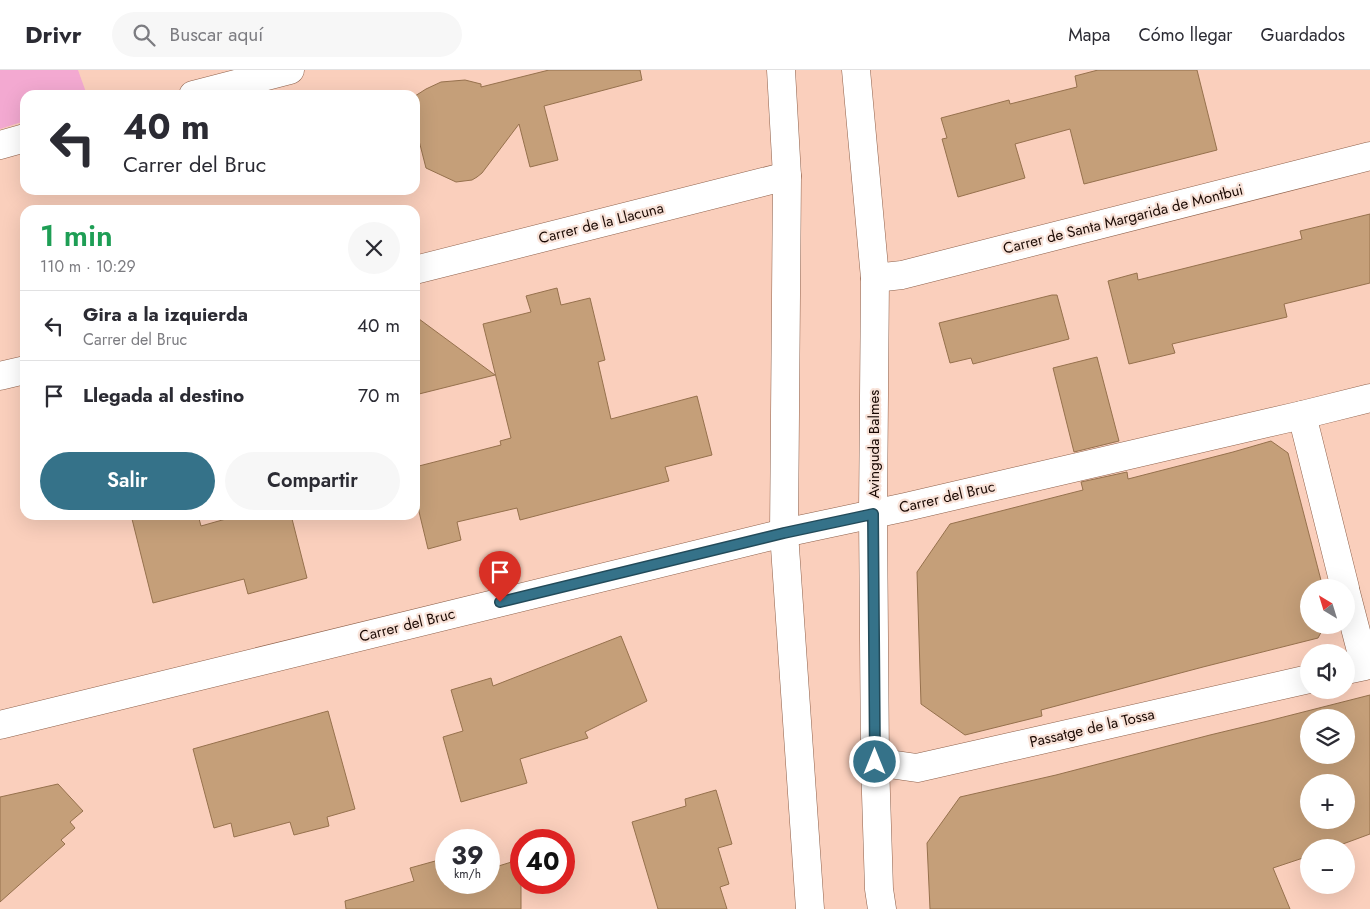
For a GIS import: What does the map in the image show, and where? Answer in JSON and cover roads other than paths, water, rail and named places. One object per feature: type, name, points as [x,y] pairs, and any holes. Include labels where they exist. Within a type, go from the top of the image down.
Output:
[{"type":"street","points":[[212,90],[290,70]]},
{"type":"street","points":[[781,70],[787,176],[784,533],[810,909]]},
{"type":"street","name":"Avinguda Balmes","points":[[856,70],[875,278],[873,514],[875,762],[879,889],[882,909]]},
{"type":"street","points":[[0,145],[20,139]]},
{"type":"street","name":"Carrer de Santa Margarida de Montbui","points":[[875,278],[902,275],[1370,156]]},
{"type":"street","name":"Carrer de la Llacuna","points":[[420,269],[787,176]]},
{"type":"street","points":[[0,376],[20,371]]},
{"type":"street","name":"Carrer del Bruc","points":[[0,725],[784,533],[1370,398]]},
{"type":"street","points":[[1302,415],[1343,579]]},
{"type":"street","points":[[1354,634],[1360,667]]},
{"type":"street","name":"Passatge de la Tossa","points":[[875,762],[917,768],[1300,681]]}]
